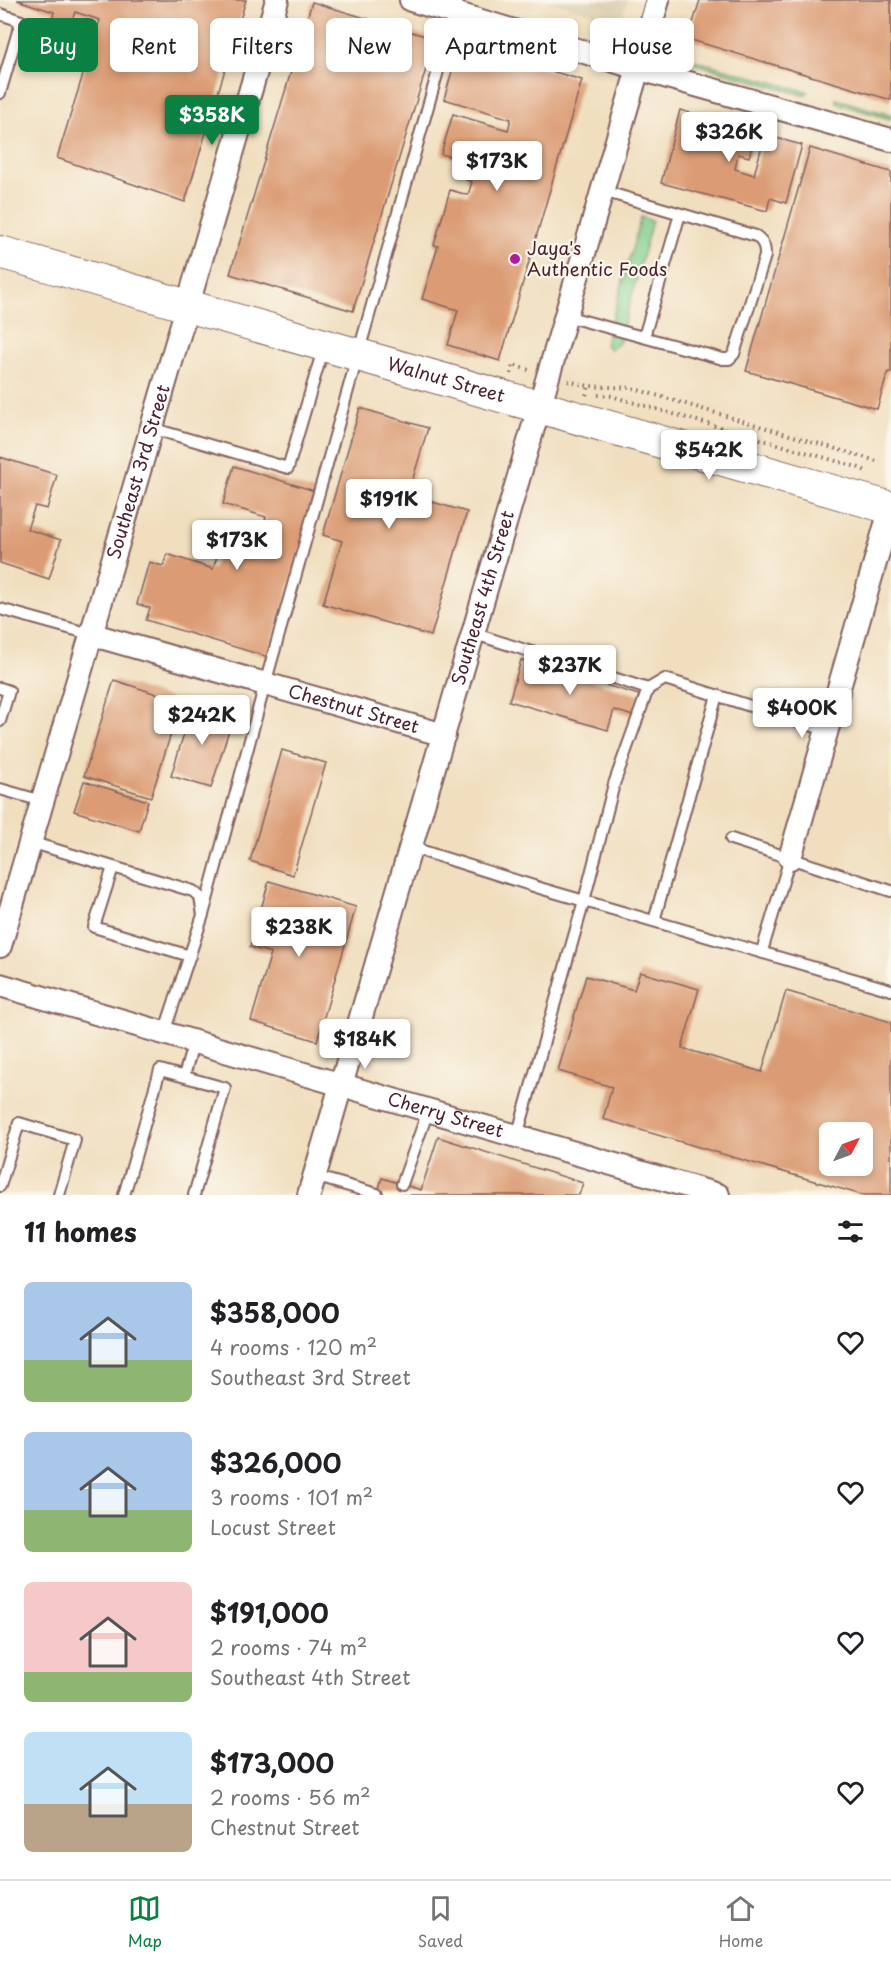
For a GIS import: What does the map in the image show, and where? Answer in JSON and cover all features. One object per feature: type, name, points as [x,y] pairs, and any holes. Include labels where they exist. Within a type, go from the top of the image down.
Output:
[{"type":"main road","name":"Walnut Street","points":[[0,252],[891,508]]},
{"type":"street","name":"Southeast 3rd Street","points":[[0,946],[277,0]]},
{"type":"street","points":[[411,0],[456,6],[590,52]]},
{"type":"street","name":"Southeast 4th Street","points":[[653,18],[658,0]]},
{"type":"street","name":"Southeast 4th Street","points":[[311,1186],[638,72]]},
{"type":"street","points":[[650,72],[891,140]]},
{"type":"street","points":[[790,858],[891,508]]},
{"type":"street","name":"Chestnut Street","points":[[90,634],[444,735]]},
{"type":"street","name":"Cherry Street","points":[[0,984],[718,1195]]},
{"type":"lane","points":[[164,1032],[203,915],[265,684],[456,6]]},
{"type":"lane","points":[[0,14],[21,21],[2,79],[0,93]]},
{"type":"lane","points":[[566,316],[729,359],[734,354],[765,256],[763,241],[756,236],[603,191]]},
{"type":"lane","points":[[644,337],[680,214]]},
{"type":"lane","points":[[151,428],[288,468],[324,345]]},
{"type":"lane","points":[[0,609],[90,634]]},
{"type":"lane","points":[[472,633],[648,689]]},
{"type":"lane","points":[[518,1136],[584,901],[614,784],[648,689],[664,679],[826,730]]},
{"type":"lane","points":[[0,688],[9,691],[0,721]]},
{"type":"lane","points":[[654,921],[717,695]]},
{"type":"lane","points":[[0,789],[42,801]]},
{"type":"lane","points":[[731,839],[891,891]]},
{"type":"lane","points":[[30,842],[193,891],[200,897],[203,915]]},
{"type":"lane","points":[[410,847],[584,901],[891,990]]},
{"type":"lane","points":[[762,951],[790,858]]},
{"type":"lane","points":[[113,867],[94,927],[190,956]]},
{"type":"lane","points":[[184,1076],[194,1041]]},
{"type":"lane","points":[[124,1195],[160,1070],[225,1088],[194,1195]]},
{"type":"lane","points":[[402,1184],[428,1111]]},
{"type":"lane","points":[[0,1186],[19,1123],[75,1140],[59,1195]]},
{"type":"lane","points":[[311,1186],[377,1194]]},
{"type":"shaded area","points":[[546,0],[628,0],[621,18],[607,18]]},
{"type":"green space","points":[[694,60],[808,92],[803,95],[694,64]]},
{"type":"green space","points":[[836,99],[891,115],[891,119],[838,104]]},
{"type":"green space","points":[[641,217],[652,221],[619,343],[610,349],[605,345]]},
{"type":"building","points":[[17,0],[246,0],[241,18],[210,18],[210,72],[224,72],[185,202],[57,158],[84,72],[98,72],[100,20],[75,12],[73,18],[52,18],[54,12]]},
{"type":"building","points":[[700,0],[891,0],[891,100],[694,41],[694,20]]},
{"type":"building","points":[[312,2],[365,18],[326,18],[326,72],[412,72],[412,32],[424,36],[425,72],[353,311],[230,274],[291,72],[314,72],[314,18],[307,18]]},
{"type":"building","points":[[452,72],[555,72],[582,80],[500,361],[448,345],[458,310],[422,299],[438,246],[434,245],[450,190],[468,195],[472,182],[466,180],[471,163],[441,154],[453,114],[508,130],[511,119],[444,99]]},
{"type":"building","points":[[680,110],[756,132],[749,157],[738,154],[735,169],[754,175],[765,135],[802,145],[786,203],[770,198],[767,211],[661,183]]},
{"type":"building","points":[[810,148],[891,172],[891,372],[888,372],[877,409],[746,371]]},
{"type":"building","points":[[360,408],[428,428],[408,495],[467,512],[431,636],[323,604],[342,541],[323,535]]},
{"type":"building","points":[[0,457],[57,475],[47,509],[35,506],[27,529],[61,540],[49,579],[0,563]]},
{"type":"building","points":[[234,466],[318,492],[268,657],[146,620],[150,608],[137,604],[149,562],[163,566],[167,554],[213,569],[223,538],[257,548],[266,517],[223,504]]},
{"type":"building","points":[[521,660],[639,695],[633,716],[614,710],[608,730],[509,701]]},
{"type":"building","points":[[114,680],[181,702],[151,797],[84,776]]},
{"type":"building","points":[[193,704],[233,717],[211,788],[171,776]]},
{"type":"building","points":[[282,750],[326,763],[293,875],[250,861]]},
{"type":"building","points":[[84,781],[148,801],[139,831],[74,811]]},
{"type":"building","points":[[269,881],[356,907],[317,1041],[251,1021],[271,953],[250,947]]},
{"type":"building","points":[[640,972],[699,989],[682,1048],[762,1072],[786,991],[891,1022],[891,1195],[862,1195],[603,1119],[612,1087],[558,1071],[586,976],[634,990]]},
{"type":"building","points":[[438,1137],[583,1183],[579,1195],[377,1195],[382,1178],[421,1190]]},
{"type":"place","name":"Jaya's Authentic Foods","points":[[515,259]]}]
